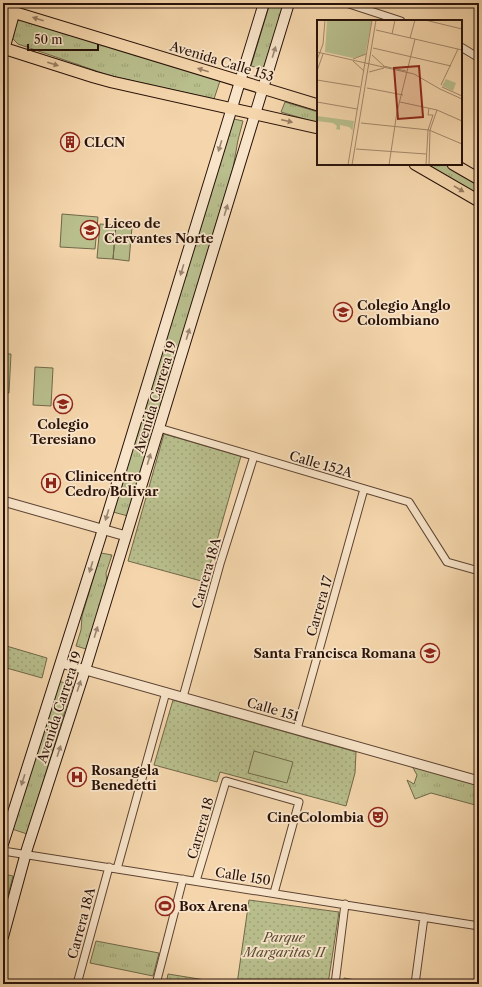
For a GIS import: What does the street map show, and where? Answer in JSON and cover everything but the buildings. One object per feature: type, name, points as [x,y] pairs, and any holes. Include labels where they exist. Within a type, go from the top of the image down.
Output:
[{"type":"main road","name":"Avenida Carrera 19","points":[[3,844],[61,663],[264,3]]},
{"type":"main road","name":"Avenida Carrera 19","points":[[3,937],[25,855],[85,670],[289,3]]},
{"type":"main road","name":"Avenida Calle 153","points":[[3,8],[317,105]]},
{"type":"main road","points":[[14,12],[3,48],[94,77],[317,128]]},
{"type":"main road","points":[[417,165],[479,202]]},
{"type":"main road","points":[[455,165],[479,179]]},
{"type":"street","points":[[346,3],[398,20]]},
{"type":"street","points":[[462,48],[479,58]]},
{"type":"street","name":"Calle 152A","points":[[159,428],[409,502],[447,562],[479,571]]},
{"type":"street","name":"Carrera 18A","points":[[183,697],[220,564],[254,456]]},
{"type":"street","name":"Carrera 17","points":[[297,729],[364,489]]},
{"type":"street","points":[[3,501],[126,536]]},
{"type":"street","name":"Calle 151","points":[[61,663],[479,781]]},
{"type":"street","points":[[117,869],[166,692]]},
{"type":"street","name":"Carrera 18","points":[[196,881],[226,781],[299,802],[274,893]]},
{"type":"street","name":"Calle 150","points":[[3,851],[479,926]]},
{"type":"street","name":"Carrera 18A","points":[[77,984],[109,867]]},
{"type":"street","points":[[156,984],[183,879]]},
{"type":"street","points":[[335,984],[345,904]]},
{"type":"street","points":[[414,984],[424,917]]},
{"type":"green space","points":[[270,3],[285,3],[263,69],[251,66]]},
{"type":"green space","points":[[23,19],[220,81],[214,99],[111,76],[18,44],[12,37],[16,23]]},
{"type":"green space","points":[[285,102],[317,112],[317,123],[281,112]]},
{"type":"green space","points":[[234,119],[243,121],[233,168],[211,240],[189,322],[128,516],[113,512],[151,383]]},
{"type":"green space","points":[[429,165],[446,165],[479,184],[479,196]]},
{"type":"green space","points":[[62,214],[98,217],[95,249],[60,247]]},
{"type":"green space","points":[[100,224],[116,225],[113,259],[97,258]]},
{"type":"green space","points":[[116,225],[132,227],[129,261],[113,259]]},
{"type":"green space","points":[[3,354],[11,354],[9,393],[3,393]]},
{"type":"green space","points":[[35,367],[53,368],[51,406],[33,405]]},
{"type":"green space","points":[[164,434],[241,456],[205,582],[128,561]]},
{"type":"green space","points":[[101,553],[112,555],[106,573],[106,590],[86,649],[76,646],[81,630],[82,616]]},
{"type":"green space","points":[[3,645],[47,658],[42,678],[3,667]]},
{"type":"green space","points":[[58,681],[73,685],[27,834],[12,829]]},
{"type":"green space","points":[[173,700],[356,752],[355,773],[346,806],[220,772],[217,782],[154,765]]},
{"type":"green space","points":[[254,751],[293,762],[287,783],[248,773]]},
{"type":"green space","points":[[412,766],[479,785],[479,806],[431,793],[415,799],[407,780],[414,784],[417,775]]},
{"type":"green space","points":[[3,874],[13,876],[3,914]]},
{"type":"green space","name":"Parque Margaritas II","points":[[249,900],[339,912],[328,984],[237,984]]},
{"type":"green space","points":[[96,941],[159,953],[153,976],[90,963]]},
{"type":"green space","name":"Parque Margaritas II","points":[[168,974],[230,984],[166,984]]},
{"type":"green space","points":[[344,978],[378,984],[343,984]]},
{"type":"place","name":"CLCN","points":[[70,142]]},
{"type":"place","name":"Liceo de Cervantes Norte","points":[[90,230]]},
{"type":"place","name":"Colegio Anglo Colombiano","points":[[343,312]]},
{"type":"place","name":"Colegio Teresiano","points":[[63,404]]},
{"type":"place","name":"Clinicentro Cedro Bolivar","points":[[51,483]]},
{"type":"place","name":"Santa Francisca Romana","points":[[430,653]]},
{"type":"place","name":"Rosangela Benedetti","points":[[77,777]]},
{"type":"place","name":"CineColombia","points":[[378,817]]},
{"type":"place","name":"Box Arena","points":[[165,906]]}]
